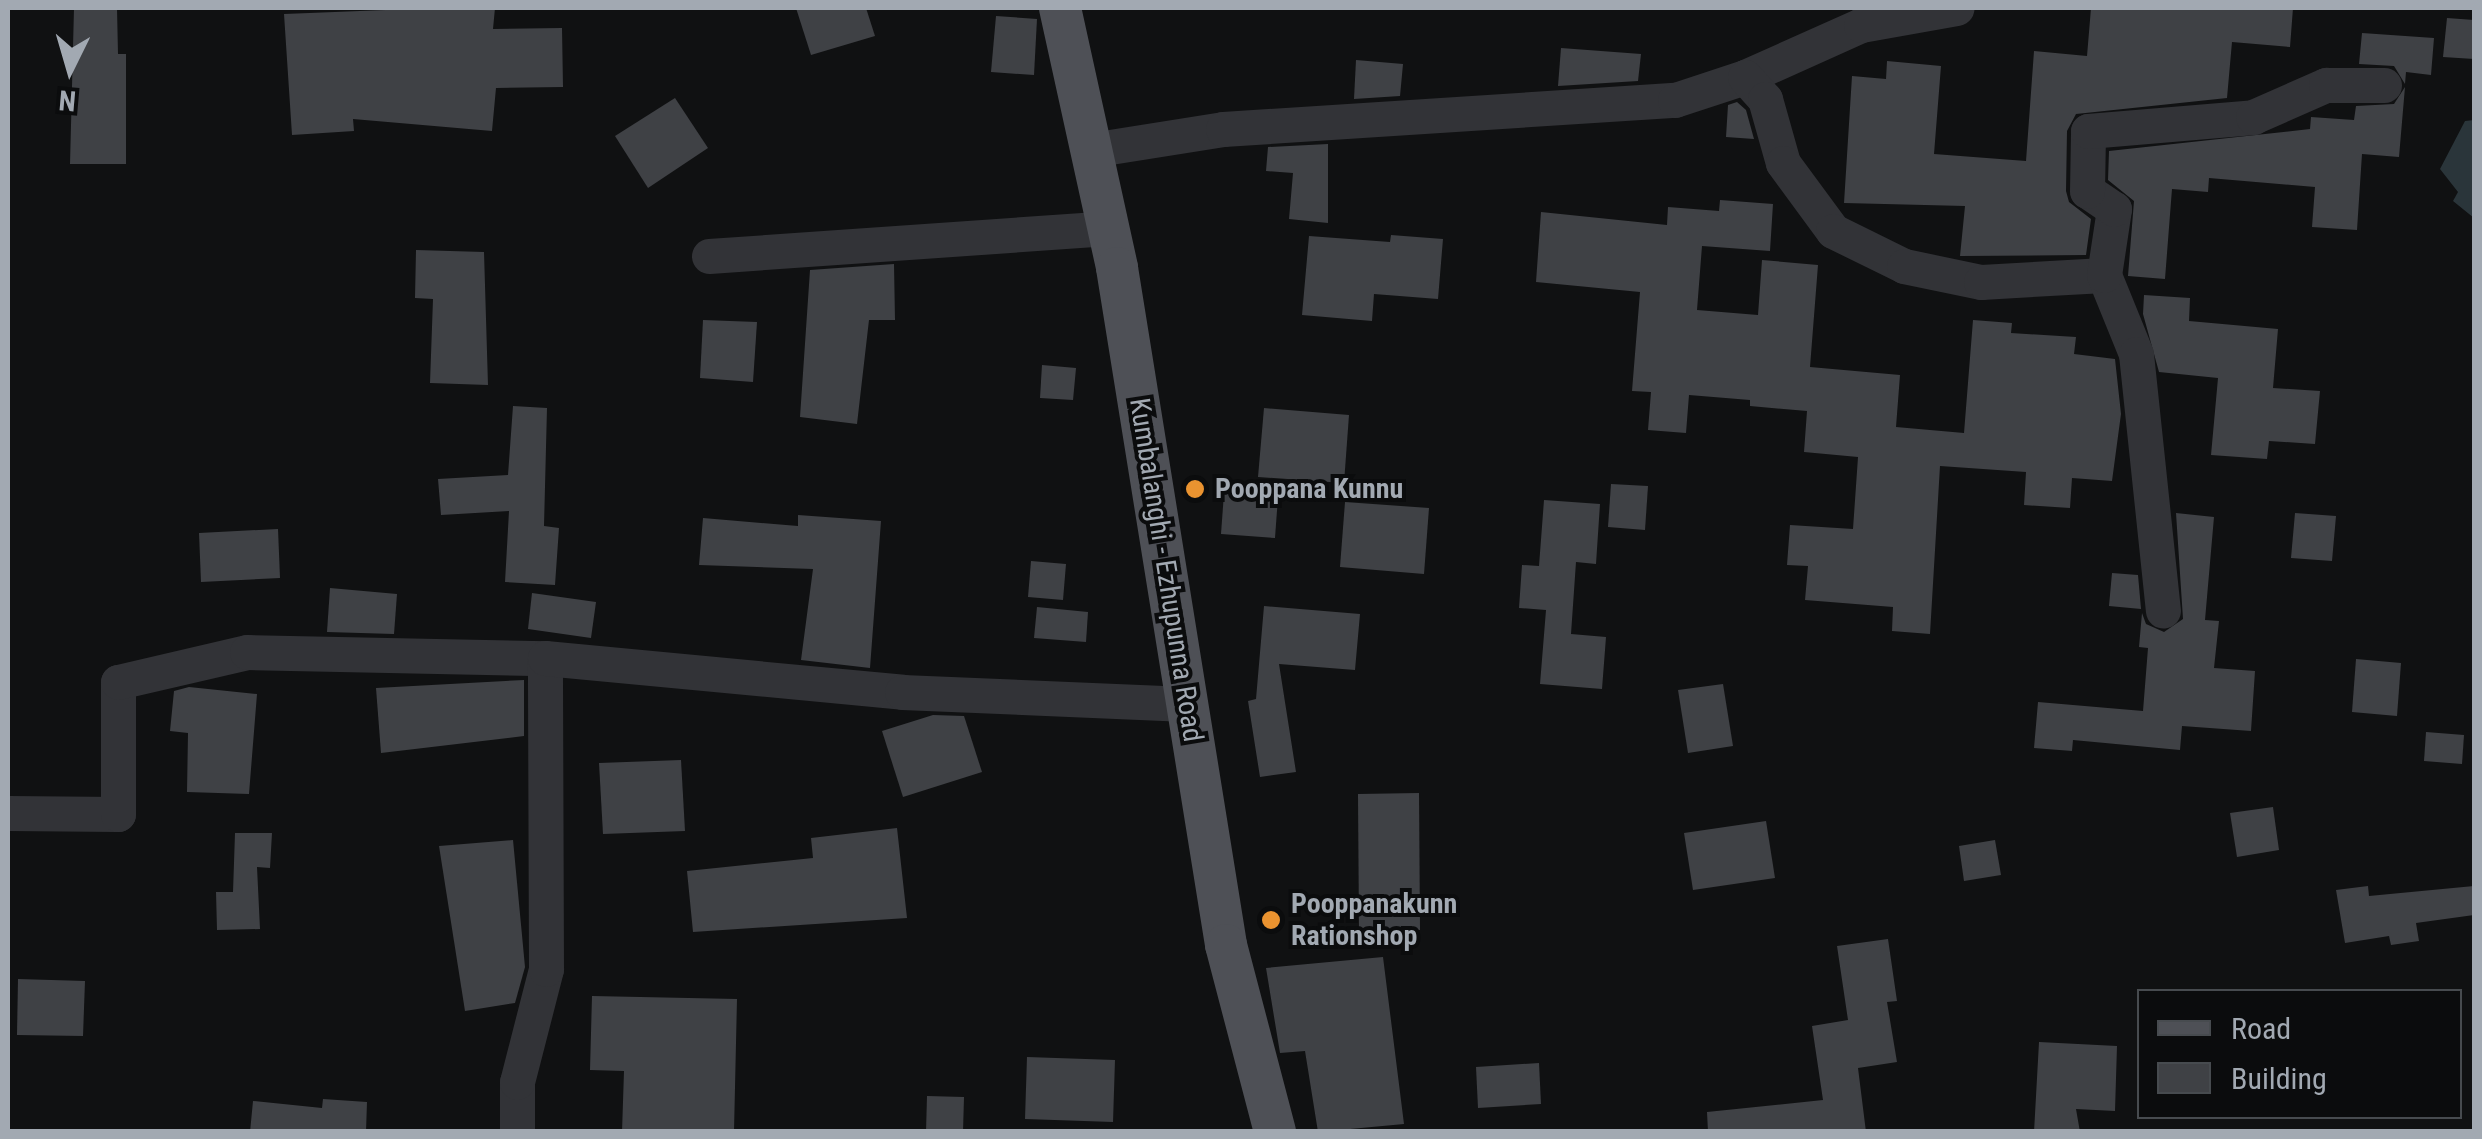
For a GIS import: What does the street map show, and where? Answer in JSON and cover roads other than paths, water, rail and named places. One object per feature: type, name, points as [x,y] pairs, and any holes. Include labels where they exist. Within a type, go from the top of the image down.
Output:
[{"type":"main road","name":"Kumbalanghi - Ezhupunna Road","points":[[1060,8],[1108,228],[1226,945],[1275,1132]]},
{"type":"street","points":[[1091,150],[1223,128],[1676,100],[1745,77],[1862,25],[1956,8]]},
{"type":"street","points":[[1745,77],[1765,99],[1782,163],[1834,231],[1904,266],[1981,282],[2104,276]]},
{"type":"street","points":[[2162,611],[2136,354],[2104,276],[2114,209],[2087,190],[2088,132],[2253,117],[2326,85],[2384,85]]},
{"type":"street","points":[[709,256],[1108,228]]},
{"type":"street","points":[[8,813],[118,814],[118,682],[247,652],[545,658],[902,692],[1187,704]]},
{"type":"street","points":[[517,1132],[517,1082],[546,968],[545,658]]},
{"type":"place","name":"Pooppana Kunnu","points":[[1195,489]]},
{"type":"place","name":"Pooppanakunn Rationshop","points":[[1271,920]]}]
